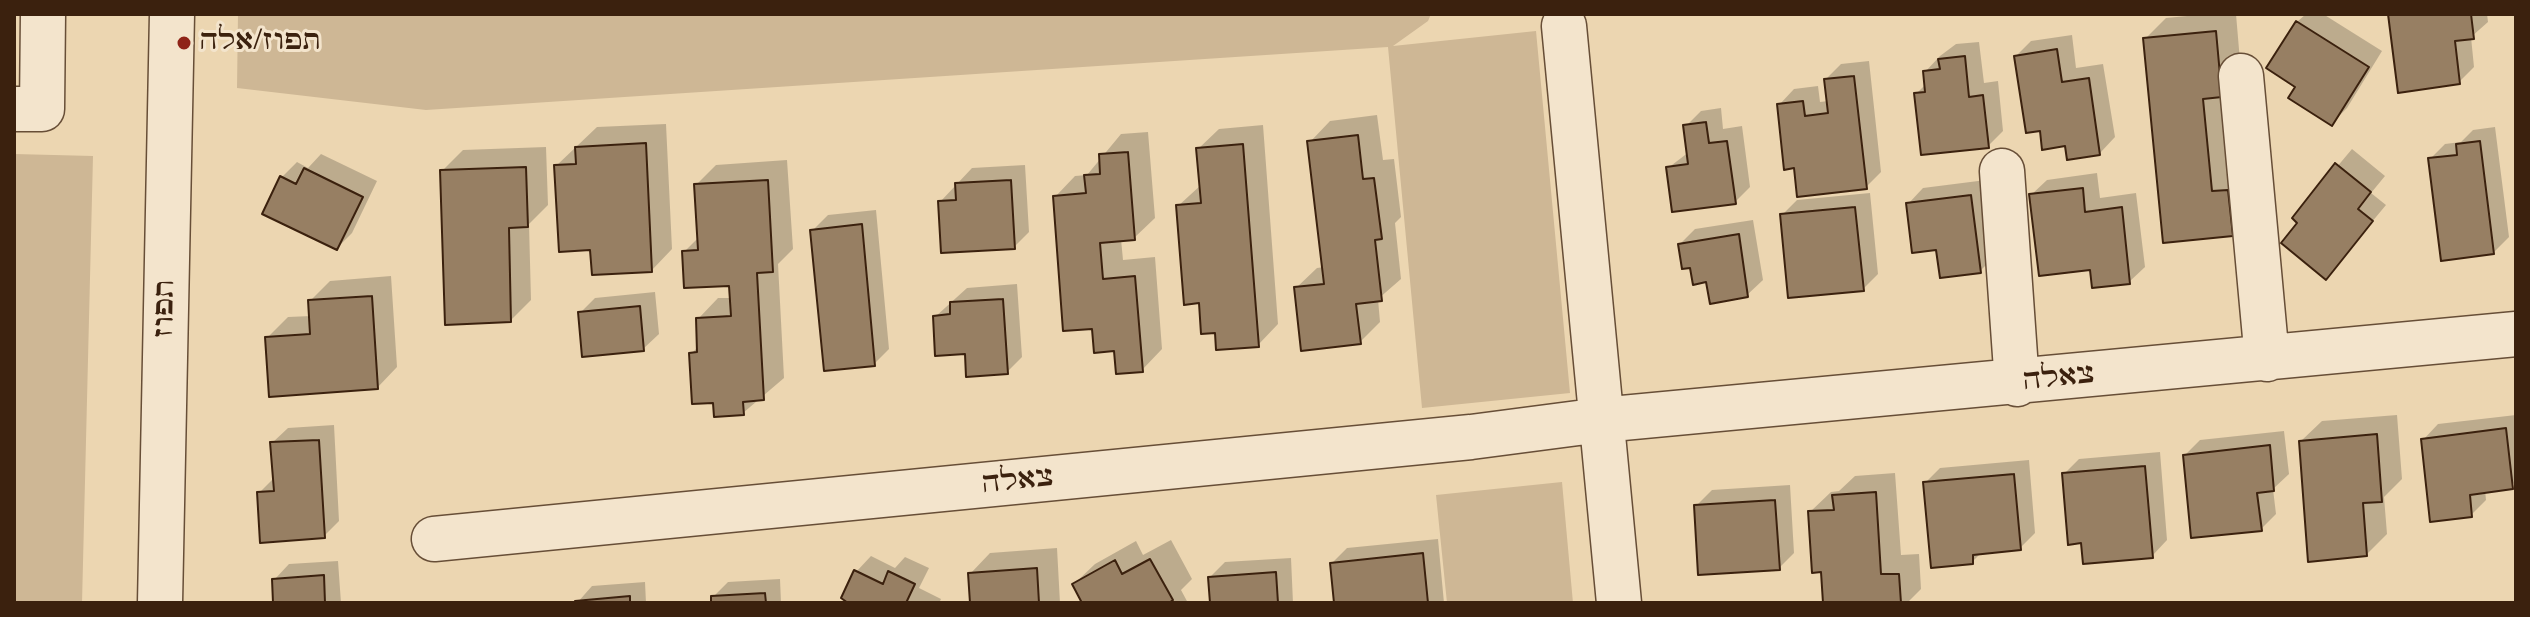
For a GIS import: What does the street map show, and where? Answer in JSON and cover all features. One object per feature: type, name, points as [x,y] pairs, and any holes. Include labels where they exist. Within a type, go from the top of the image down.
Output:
[{"type":"street","points":[[14,109],[42,109],[43,14]]},
{"type":"street","name":"תפוז","points":[[160,603],[172,14]]},
{"type":"street","points":[[1564,26],[1619,603]]},
{"type":"street","points":[[2241,76],[2267,359]]},
{"type":"street","points":[[2002,171],[2017,384]]},
{"type":"street","name":"צאלה","points":[[434,539],[1439,441],[1601,420],[2017,384],[2516,334]]},
{"type":"shaded area","points":[[238,14],[1431,14],[1428,21],[1393,46],[1536,31],[1570,393],[1422,408],[1388,47],[426,110],[237,88]]},
{"type":"shaded area","points":[[14,154],[93,156],[82,603],[14,603]]},
{"type":"shaded area","points":[[1562,482],[1573,603],[1447,603],[1436,495]]},
{"type":"building","points":[[2388,14],[2471,14],[2474,39],[2455,41],[2460,84],[2398,93]]},
{"type":"building","points":[[2296,21],[2369,67],[2332,126],[2288,98],[2295,87],[2266,68]]},
{"type":"building","points":[[2216,31],[2222,97],[2203,99],[2212,191],[2228,190],[2233,236],[2163,243],[2143,38]]},
{"type":"building","points":[[2057,49],[2062,82],[2089,78],[2100,155],[2067,160],[2065,146],[2042,150],[2040,131],[2026,133],[2014,56]]},
{"type":"building","points":[[1965,56],[1969,97],[1983,95],[1989,148],[1921,155],[1914,93],[1925,92],[1923,71],[1940,69],[1938,59]]},
{"type":"building","points":[[1854,76],[1867,189],[1797,197],[1794,168],[1784,170],[1777,104],[1803,101],[1805,116],[1828,113],[1824,79]]},
{"type":"building","points":[[1706,122],[1709,143],[1727,141],[1736,204],[1672,212],[1666,167],[1688,164],[1683,125]]},
{"type":"building","points":[[1358,135],[1363,179],[1374,178],[1382,239],[1375,240],[1382,301],[1356,304],[1361,344],[1301,351],[1294,287],[1324,284],[1307,141]]},
{"type":"building","points":[[2480,141],[2494,254],[2441,261],[2428,158],[2457,155],[2456,144]]},
{"type":"building","points":[[646,143],[652,272],[592,275],[590,250],[559,252],[554,165],[576,164],[575,147]]},
{"type":"building","points":[[1243,144],[1259,347],[1216,350],[1215,333],[1201,334],[1199,303],[1184,305],[1176,205],[1201,203],[1196,148]]},
{"type":"building","points":[[1128,152],[1135,240],[1100,243],[1103,279],[1135,276],[1143,372],[1116,374],[1114,351],[1094,353],[1092,329],[1063,331],[1053,196],[1086,193],[1084,175],[1100,174],[1099,154]]},
{"type":"building","points":[[2335,163],[2371,192],[2358,209],[2373,221],[2326,280],[2281,243],[2297,223],[2292,218]]},
{"type":"building","points":[[526,167],[528,227],[509,228],[511,322],[445,325],[440,170]]},
{"type":"building","points":[[304,168],[363,197],[337,250],[262,214],[280,176],[296,184]]},
{"type":"building","points":[[768,180],[773,272],[757,273],[764,400],[743,402],[744,415],[714,417],[713,403],[692,404],[689,353],[697,352],[696,318],[731,316],[729,286],[684,288],[682,251],[698,250],[694,184]]},
{"type":"building","points":[[1011,180],[1015,249],[941,253],[938,201],[956,200],[955,183]]},
{"type":"building","points":[[2083,188],[2085,212],[2122,207],[2130,284],[2092,288],[2090,270],[2039,276],[2029,194]]},
{"type":"building","points":[[1971,195],[1981,273],[1940,278],[1936,250],[1912,253],[1906,203]]},
{"type":"building","points":[[1855,207],[1864,291],[1788,298],[1780,214]]},
{"type":"building","points":[[862,224],[875,366],[824,371],[810,230]]},
{"type":"building","points":[[1739,234],[1748,297],[1710,304],[1706,282],[1693,285],[1690,268],[1682,269],[1678,244]]},
{"type":"building","points":[[372,296],[378,389],[269,397],[265,337],[310,334],[308,300]]},
{"type":"building","points":[[1003,299],[1008,374],[966,377],[965,354],[935,356],[933,316],[950,314],[950,302]]},
{"type":"building","points":[[640,306],[644,351],[582,357],[578,312]]},
{"type":"building","points":[[2506,428],[2513,489],[2470,495],[2472,517],[2430,522],[2421,439]]},
{"type":"building","points":[[2377,434],[2382,502],[2363,503],[2367,556],[2308,562],[2299,441]]},
{"type":"building","points":[[319,440],[325,538],[260,543],[257,492],[274,491],[270,442]]},
{"type":"building","points":[[2270,445],[2274,491],[2257,493],[2262,531],[2191,538],[2183,455]]},
{"type":"building","points":[[2145,466],[2153,558],[2083,564],[2081,543],[2068,545],[2062,473]]},
{"type":"building","points":[[2014,474],[2021,550],[1973,555],[1973,564],[1931,568],[1923,482]]},
{"type":"building","points":[[1876,492],[1881,574],[1899,574],[1901,603],[1823,603],[1821,572],[1812,573],[1808,511],[1834,510],[1832,495]]},
{"type":"building","points":[[1775,500],[1780,570],[1698,575],[1694,505]]},
{"type":"building","points":[[1423,553],[1428,603],[1334,603],[1330,563]]},
{"type":"building","points":[[1150,559],[1173,600],[1169,603],[1082,603],[1072,584],[1115,560],[1122,574]]},
{"type":"building","points":[[1037,568],[1039,603],[970,603],[968,573]]},
{"type":"building","points":[[854,570],[883,584],[888,571],[915,584],[906,603],[848,603],[841,598]]},
{"type":"building","points":[[1276,572],[1278,603],[1210,603],[1208,577]]},
{"type":"building","points":[[324,575],[325,603],[273,603],[272,579]]},
{"type":"building","points":[[765,593],[766,603],[711,603],[711,596]]},
{"type":"building","points":[[630,596],[630,603],[575,603],[575,601]]},
{"type":"place","name":"תפוז/אלה","points":[[184,43]]}]
